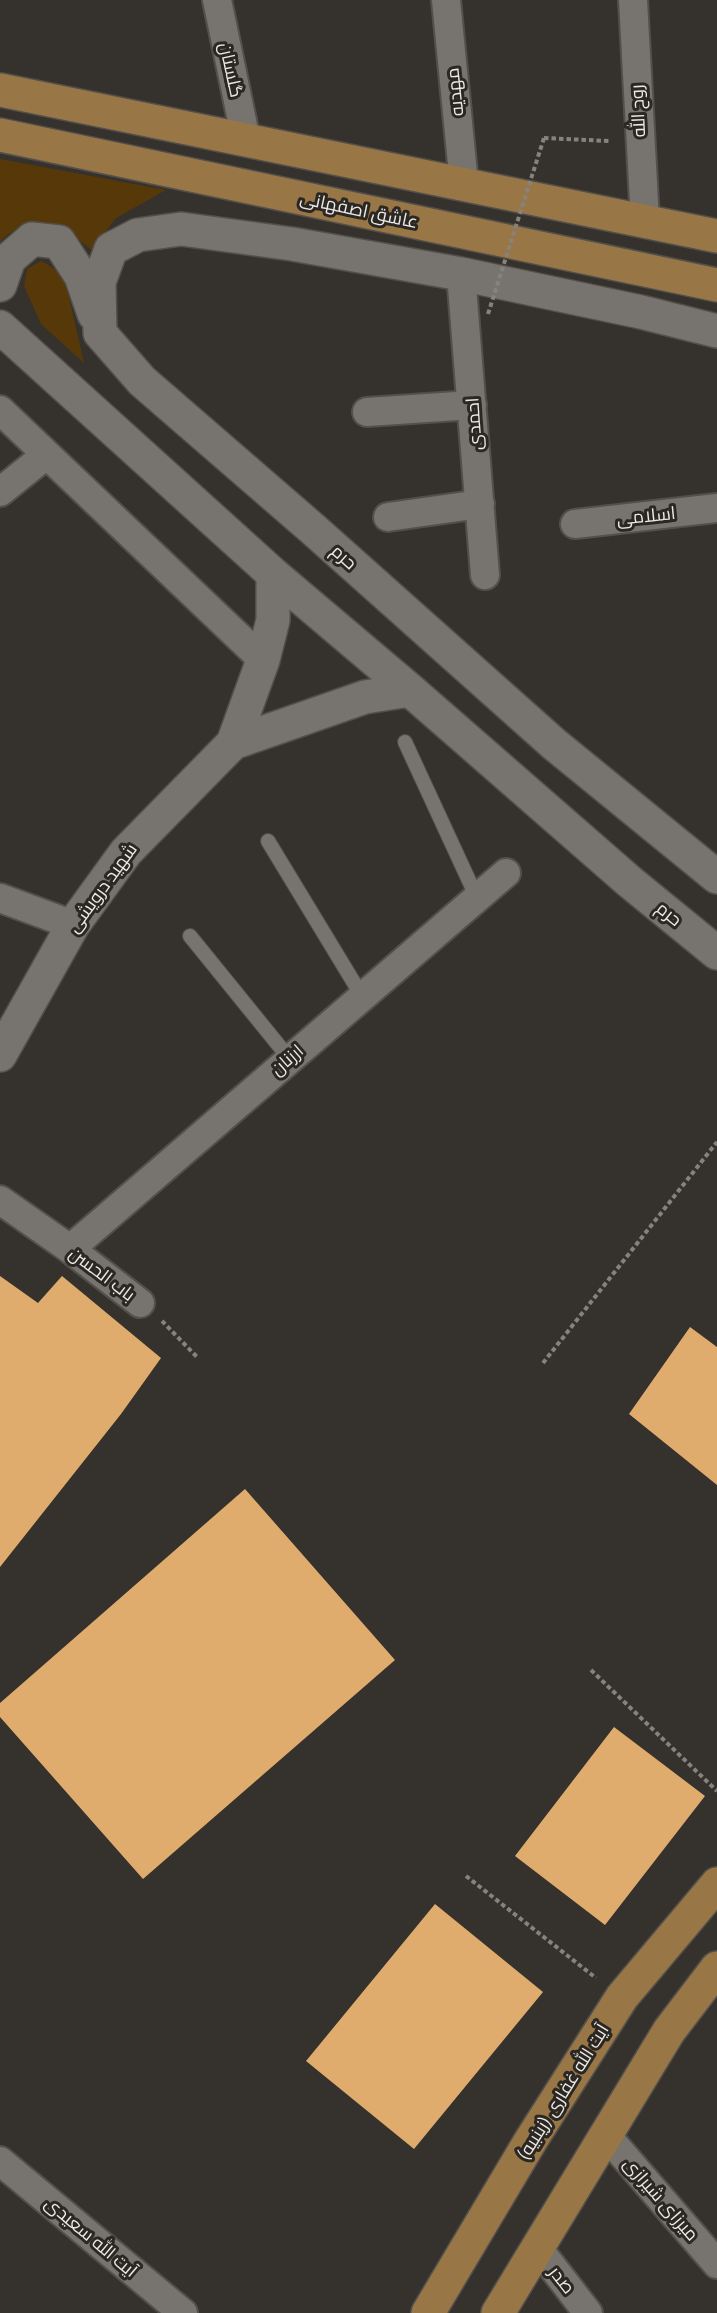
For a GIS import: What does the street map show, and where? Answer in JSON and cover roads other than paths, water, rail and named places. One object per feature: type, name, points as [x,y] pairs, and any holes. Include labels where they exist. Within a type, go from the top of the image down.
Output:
[{"type":"main road","points":[[0,90],[717,236]]},
{"type":"main road","name":"عاشق اصفهانی","points":[[0,135],[717,285]]},
{"type":"main road","name":"آیت الله غفاری (زینبیه)","points":[[428,2313],[531,2140],[622,1997],[717,1884]]},
{"type":"main road","points":[[498,2313],[669,2031],[717,1968]]},
{"type":"street","name":"گلستان","points":[[217,0],[246,140]]},
{"type":"street","name":"مهدیه","points":[[446,0],[464,184]]},
{"type":"street","name":"روح الله","points":[[633,0],[645,221]]},
{"type":"street","points":[[100,333],[99,282],[111,249],[138,235],[181,229],[292,244],[461,273],[717,331]]},
{"type":"street","points":[[0,285],[9,259],[32,239],[59,242],[81,276],[100,333]]},
{"type":"street","name":"احمدی","points":[[461,273],[485,575]]},
{"type":"street","points":[[0,315],[0,327]]},
{"type":"street","name":"حرم","points":[[0,327],[273,574],[630,882],[717,953]]},
{"type":"street","name":"حرم","points":[[100,333],[142,381],[314,530],[554,744],[715,873]]},
{"type":"street","points":[[367,412],[472,405]]},
{"type":"street","points":[[0,410],[263,660]]},
{"type":"street","points":[[0,492],[46,455]]},
{"type":"street","points":[[388,517],[480,504]]},
{"type":"street","name":"اسلامی","points":[[575,524],[717,508]]},
{"type":"street","name":"شهید درویشی","points":[[0,1055],[73,925],[126,852],[233,743],[263,660],[273,620],[273,574]]},
{"type":"street","name":"شهید درویشی","points":[[233,743],[365,697],[410,690]]},
{"type":"street","name":"ارزنان","points":[[69,1249],[506,873]]},
{"type":"street","points":[[0,898],[73,925]]},
{"type":"street","name":"باب الحسن","points":[[0,1200],[140,1303]]},
{"type":"street","name":"میرزای شیرازی","points":[[605,2134],[717,2264]]},
{"type":"street","name":"آیت الله سعیدی","points":[[0,2162],[183,2313]]},
{"type":"street","name":"صدر","points":[[537,2247],[588,2313]]},
{"type":"lane","points":[[405,742],[477,898]]},
{"type":"lane","points":[[268,842],[362,996]]},
{"type":"lane","points":[[190,936],[289,1058]]}]
